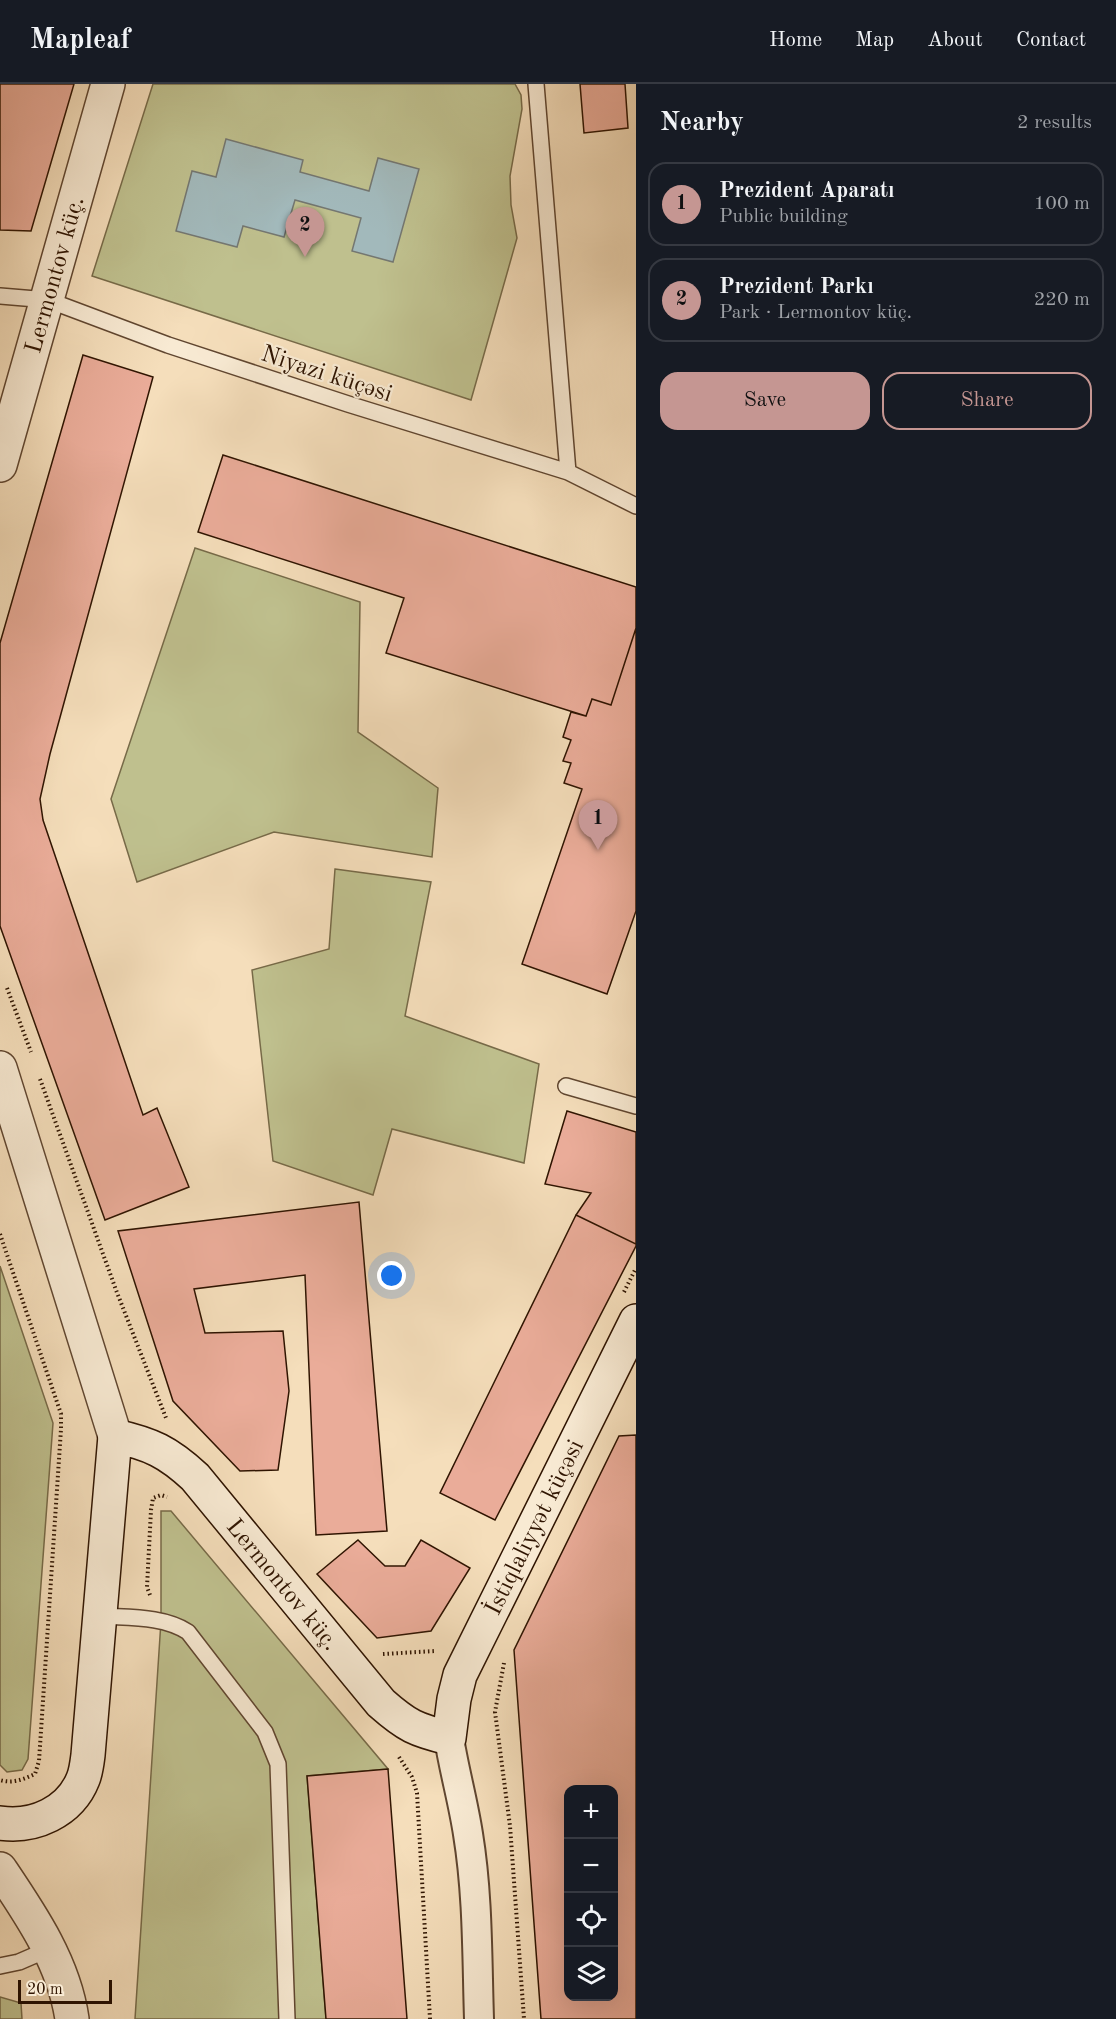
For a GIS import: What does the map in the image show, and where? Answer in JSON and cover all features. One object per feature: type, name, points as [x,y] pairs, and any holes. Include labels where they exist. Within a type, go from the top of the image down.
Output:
[{"type":"main road","name":"Lermontov küç.","points":[[0,465],[108,84]]},
{"type":"main road","points":[[0,1068],[115,1436],[101,1616],[84,1777],[77,1791],[62,1808],[44,1819],[0,1823]]},
{"type":"main road","name":"İstiqlaliyyət küçəsi","points":[[449,1738],[454,1699],[460,1676],[628,1311]]},
{"type":"main road","name":"Lermontov küç.","points":[[115,1436],[141,1442],[174,1458],[195,1477],[381,1703],[400,1720],[420,1731],[449,1738]]},
{"type":"main road","points":[[0,1869],[31,1916],[49,1949],[65,1988],[72,2019]]},
{"type":"street","points":[[449,1738],[473,1872],[479,2019]]},
{"type":"lane","points":[[536,84],[568,472]]},
{"type":"lane","name":"Niyazi küçəsi","points":[[0,296],[48,300],[168,345],[568,472],[636,506]]},
{"type":"lane","points":[[566,1086],[636,1106]]},
{"type":"lane","points":[[101,1616],[161,1621],[176,1625],[188,1632],[265,1732],[278,1764],[287,2019]]},
{"type":"lane","points":[[0,1966],[19,1962],[49,1949]]},
{"type":"path","points":[[8,988],[32,1055]]},
{"type":"path","points":[[40,1077],[116,1290],[165,1418],[173,1426]]},
{"type":"path","points":[[0,1234],[61,1414],[39,1761],[35,1774],[22,1780],[7,1782],[0,1780]]},
{"type":"path","points":[[628,1311],[636,1268]]},
{"type":"path","points":[[161,1621],[147,1587],[151,1510],[153,1498],[161,1495],[176,1500]]},
{"type":"path","points":[[380,1654],[436,1651]]},
{"type":"path","points":[[506,1653],[495,1712],[510,1826],[524,2019]]},
{"type":"path","points":[[394,1751],[412,1777],[417,1793],[430,2019]]},
{"type":"green space","points":[[153,84],[515,84],[521,95],[522,109],[510,176],[511,205],[517,238],[471,400],[92,276]]},
{"type":"green space","points":[[195,548],[360,602],[358,732],[438,788],[432,857],[274,832],[137,882],[111,799]]},
{"type":"green space","points":[[335,869],[431,882],[405,1016],[539,1064],[524,1163],[392,1129],[373,1195],[273,1161],[252,970],[329,949]]},
{"type":"green space","points":[[0,1266],[53,1423],[28,1759],[22,1770],[7,1772],[0,1765]]},
{"type":"green space","points":[[161,1511],[171,1511],[388,1769],[307,1776],[326,2019],[135,2019],[161,1621]]},
{"type":"green space","points":[[0,1997],[21,2003],[22,2019],[0,2019]]},
{"type":"water","points":[[226,139],[303,160],[300,172],[369,191],[378,158],[419,169],[393,262],[352,251],[361,218],[295,200],[284,237],[243,226],[237,247],[176,231],[192,171],[216,177]]},
{"type":"building","points":[[0,84],[74,84],[31,231],[0,230]]},
{"type":"building","points":[[580,84],[625,84],[628,128],[584,133]]},
{"type":"building","points":[[83,355],[153,377],[50,754],[40,799],[43,820],[143,1115],[157,1108],[189,1187],[105,1220],[0,926],[0,643]]},
{"type":"building","points":[[223,455],[636,587],[636,628],[611,705],[592,699],[586,716],[386,653],[404,598],[198,532]]},
{"type":"building","points":[[636,628],[636,911],[607,994],[522,964],[582,789],[564,783],[571,763],[563,761],[571,740],[563,737],[571,712],[586,716],[592,699],[611,705]]},
{"type":"building","points":[[567,1111],[636,1132],[636,1244],[576,1215],[591,1193],[545,1184]]},
{"type":"building","points":[[359,1202],[387,1531],[316,1535],[305,1275],[194,1289],[205,1333],[283,1331],[289,1391],[278,1470],[240,1471],[173,1401],[118,1231]]},
{"type":"building","points":[[576,1215],[636,1246],[495,1520],[440,1493]]},
{"type":"building","points":[[636,1435],[636,2019],[541,2019],[514,1650],[619,1436]]},
{"type":"building","points":[[358,1540],[385,1566],[405,1566],[421,1540],[470,1568],[431,1631],[377,1638],[317,1574]]},
{"type":"building","points":[[388,1769],[407,2019],[326,2019],[307,1776]]},
{"type":"place","name":"Prezident Parkı","points":[[305,257]]},
{"type":"place","name":"Prezident Aparatı","points":[[598,850]]}]
